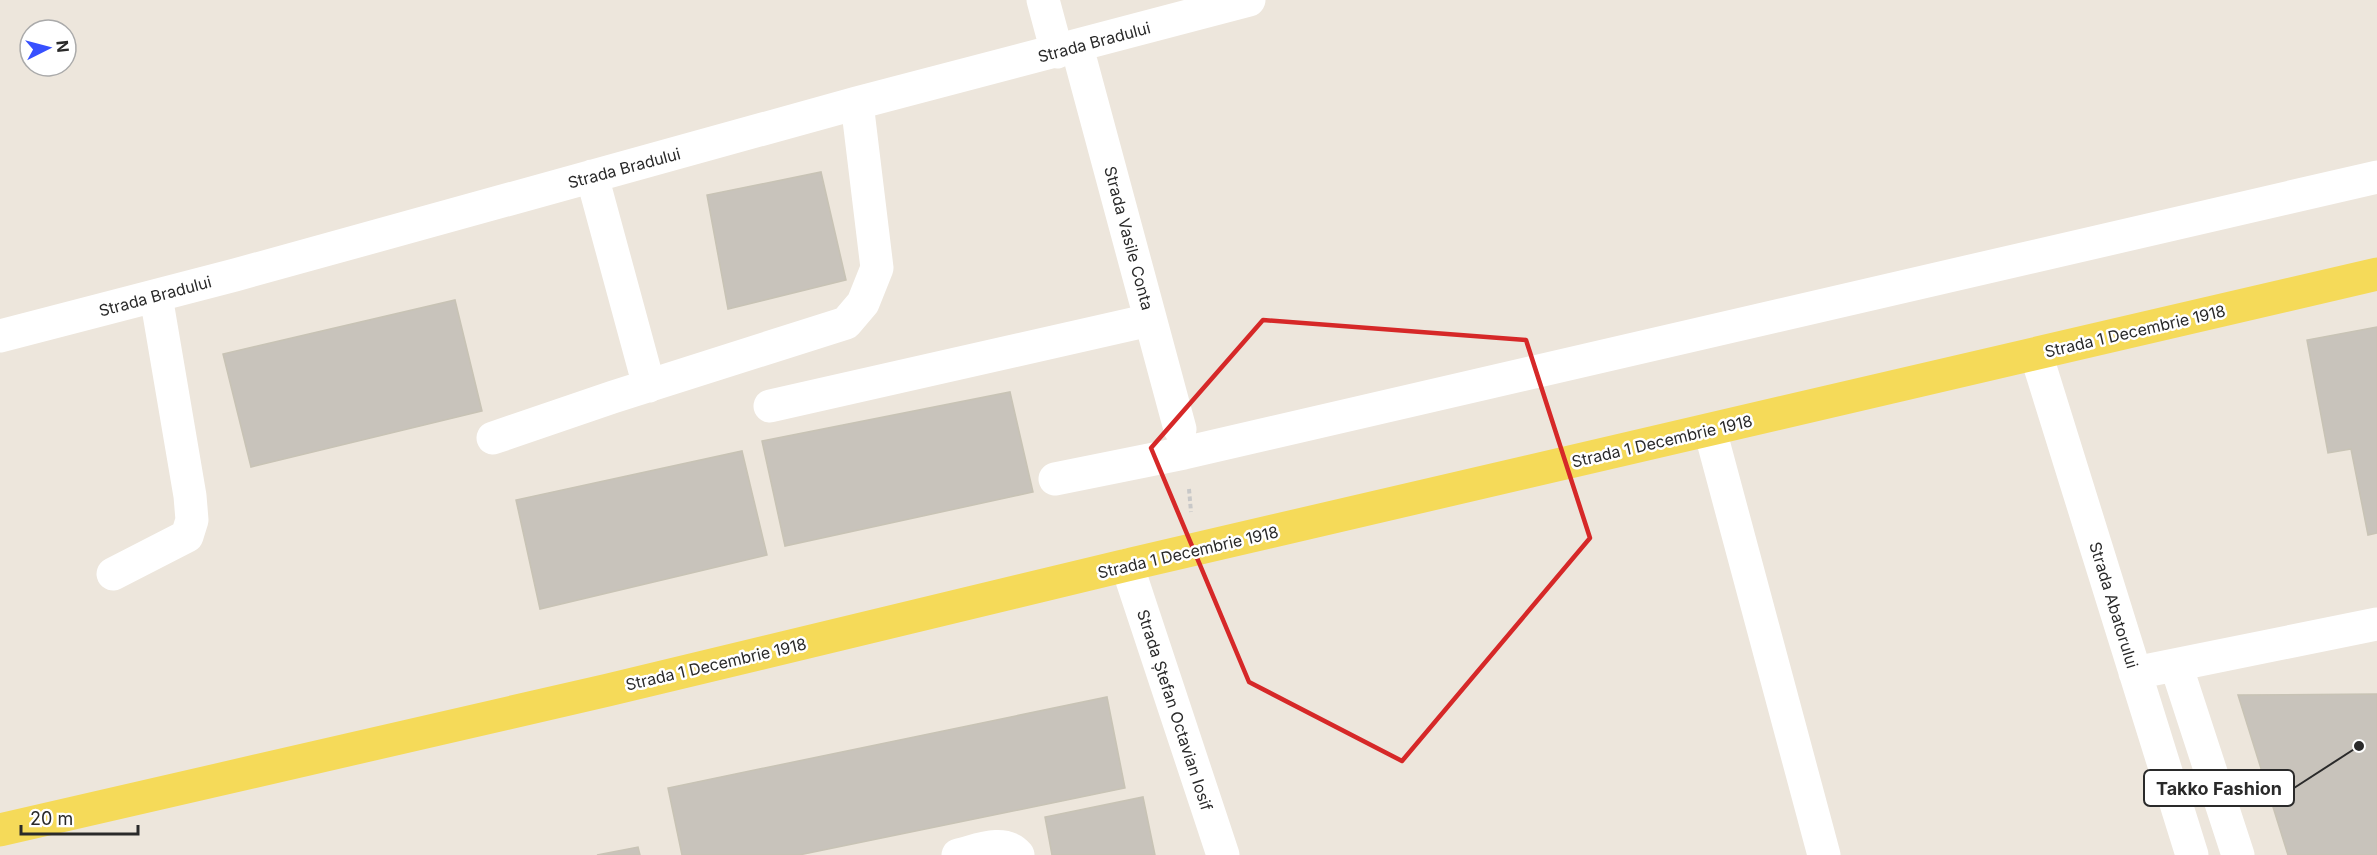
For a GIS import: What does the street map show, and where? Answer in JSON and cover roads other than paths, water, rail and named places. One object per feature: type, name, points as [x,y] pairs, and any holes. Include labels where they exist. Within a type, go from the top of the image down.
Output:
[{"type":"main road","name":"Strada 1 Decembrie 1918","points":[[0,830],[620,687],[2377,274]]},
{"type":"street","name":"Strada Vasile Conta","points":[[1043,0],[1067,49],[1150,320],[1182,441]]},
{"type":"street","name":"Strada Bradului","points":[[0,336],[156,296],[857,103],[1249,0]]},
{"type":"street","points":[[493,438],[846,323],[863,303],[877,268],[857,103]]},
{"type":"street","points":[[592,176],[648,386]]},
{"type":"street","points":[[1055,479],[1182,441],[2377,177]]},
{"type":"street","points":[[113,574],[187,536],[192,520],[190,496],[156,296]]},
{"type":"street","points":[[770,406],[1150,320]]},
{"type":"street","name":"Strada Abatorului","points":[[2036,354],[2192,855]]},
{"type":"street","points":[[1710,430],[1824,855]]},
{"type":"street","name":"Strada Ștefan Octavian Iosif","points":[[1127,566],[1223,855]]},
{"type":"street","points":[[2135,673],[2377,624]]},
{"type":"street","points":[[2176,665],[2238,855]]},
{"type":"street","points":[[958,855],[999,845],[1014,850],[1018,855]]},
{"type":"place","name":"Takko Fashion","points":[[2359,746]]}]
